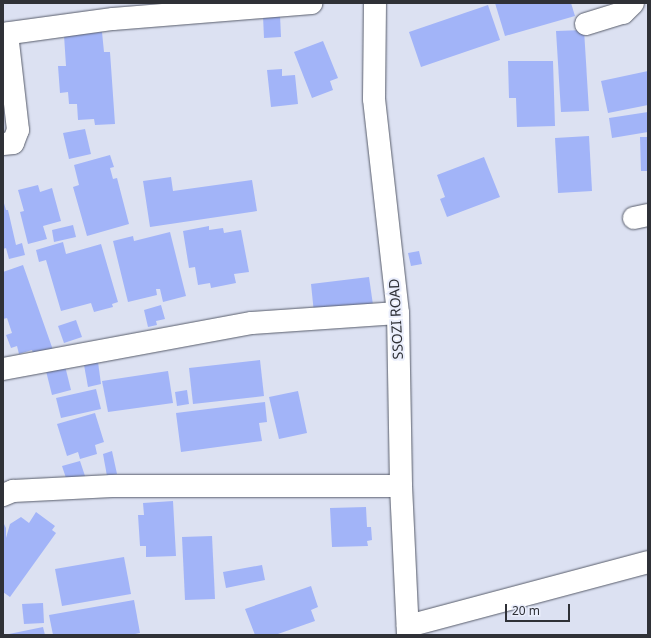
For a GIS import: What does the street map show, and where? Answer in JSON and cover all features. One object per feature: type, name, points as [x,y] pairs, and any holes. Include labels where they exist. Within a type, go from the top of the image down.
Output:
[{"type":"street","points":[[3,144],[14,143],[18,130],[5,34],[113,11],[311,3]]},
{"type":"street","name":"SSOZI ROAD","points":[[374,3],[374,99],[398,313],[401,486],[408,631]]},
{"type":"street","points":[[586,24],[623,13],[633,3]]},
{"type":"street","points":[[3,369],[252,323],[398,313]]},
{"type":"street","points":[[3,495],[13,491],[112,486],[401,486]]},
{"type":"street","points":[[408,631],[648,562]]},
{"type":"building","points":[[495,3],[571,3],[575,16],[505,36]]},
{"type":"building","points":[[488,5],[500,40],[421,67],[409,32]]},
{"type":"building","points":[[280,15],[281,37],[264,38],[263,16]]},
{"type":"building","points":[[584,30],[589,111],[561,112],[556,31]]},
{"type":"building","points":[[102,32],[104,52],[110,52],[115,124],[95,125],[94,119],[78,120],[77,104],[69,104],[68,92],[60,93],[58,66],[66,66],[64,35]]},
{"type":"building","points":[[323,41],[338,78],[330,81],[333,90],[312,98],[294,52]]},
{"type":"building","points":[[508,61],[553,61],[555,126],[517,127],[516,98],[509,98]]},
{"type":"building","points":[[282,69],[282,76],[295,75],[298,104],[271,107],[267,70]]},
{"type":"building","points":[[648,71],[648,105],[608,113],[601,81]]},
{"type":"building","points":[[648,112],[648,132],[612,138],[609,118]]},
{"type":"building","points":[[85,129],[91,154],[69,159],[63,133]]},
{"type":"building","points":[[589,136],[592,191],[558,193],[555,138]]},
{"type":"building","points":[[640,137],[648,137],[648,171],[641,171]]},
{"type":"building","points":[[110,155],[114,167],[110,168],[113,179],[117,178],[129,224],[87,236],[73,187],[79,185],[74,165]]},
{"type":"building","points":[[484,157],[500,197],[447,217],[440,199],[445,197],[437,175]]},
{"type":"building","points":[[171,177],[173,191],[252,180],[257,211],[150,227],[143,181]]},
{"type":"building","points":[[38,185],[40,192],[52,188],[61,221],[43,226],[47,239],[28,244],[20,212],[24,211],[18,190]]},
{"type":"building","points":[[3,200],[6,210],[8,210],[16,245],[22,243],[25,255],[9,259],[6,248],[3,249]]},
{"type":"building","points":[[73,225],[76,237],[54,242],[52,230]]},
{"type":"building","points":[[209,226],[209,230],[223,228],[224,233],[241,230],[249,272],[234,274],[236,283],[211,288],[210,283],[198,285],[195,267],[189,268],[183,231]]},
{"type":"building","points":[[170,232],[186,296],[163,302],[160,289],[156,289],[157,295],[128,302],[113,241],[133,236],[134,241]]},
{"type":"building","points":[[63,242],[66,254],[101,244],[118,302],[112,304],[113,307],[94,312],[91,303],[61,311],[46,260],[39,262],[36,250]]},
{"type":"building","points":[[419,251],[422,264],[411,266],[408,253]]},
{"type":"building","points":[[23,265],[53,350],[34,356],[32,350],[19,354],[17,346],[11,348],[6,335],[12,333],[7,318],[3,319],[3,272]]},
{"type":"building","points":[[369,277],[373,305],[314,313],[311,284]]},
{"type":"building","points":[[161,305],[165,319],[156,321],[157,325],[148,327],[144,310]]},
{"type":"building","points":[[76,320],[82,337],[64,343],[58,326]]},
{"type":"building","points":[[260,360],[264,396],[193,404],[189,368]]},
{"type":"building","points":[[98,362],[101,384],[88,387],[84,365]]},
{"type":"building","points":[[65,366],[71,390],[52,395],[46,371]]},
{"type":"building","points":[[168,371],[173,403],[108,412],[102,381]]},
{"type":"building","points":[[96,389],[101,409],[61,418],[56,398]]},
{"type":"building","points":[[187,390],[189,404],[177,406],[175,392]]},
{"type":"building","points":[[298,391],[307,433],[279,439],[269,397]]},
{"type":"building","points":[[265,402],[267,422],[259,423],[262,441],[181,452],[176,413]]},
{"type":"building","points":[[95,413],[104,442],[95,445],[97,454],[80,459],[78,452],[67,456],[57,424]]},
{"type":"building","points":[[112,451],[117,474],[107,476],[103,454]]},
{"type":"building","points":[[80,461],[86,479],[68,484],[62,466]]},
{"type":"building","points":[[173,501],[176,556],[146,557],[146,546],[140,546],[138,515],[144,515],[143,503]]},
{"type":"building","points":[[366,507],[367,527],[371,527],[372,540],[367,541],[368,546],[332,547],[330,508]]},
{"type":"building","points":[[36,512],[55,526],[52,530],[56,533],[10,597],[3,592],[3,522],[6,528],[6,538],[10,524],[21,517],[29,523]]},
{"type":"building","points":[[212,536],[215,599],[185,600],[182,537]]},
{"type":"building","points":[[124,557],[131,594],[62,606],[55,569]]},
{"type":"building","points":[[262,565],[265,580],[226,588],[223,572]]},
{"type":"building","points":[[311,586],[318,607],[311,610],[315,621],[275,635],[255,635],[245,609]]},
{"type":"building","points":[[134,600],[140,633],[130,635],[53,635],[49,615]]},
{"type":"building","points":[[43,603],[44,623],[24,624],[22,604]]},
{"type":"building","points":[[43,627],[45,635],[9,635],[9,634]]}]
